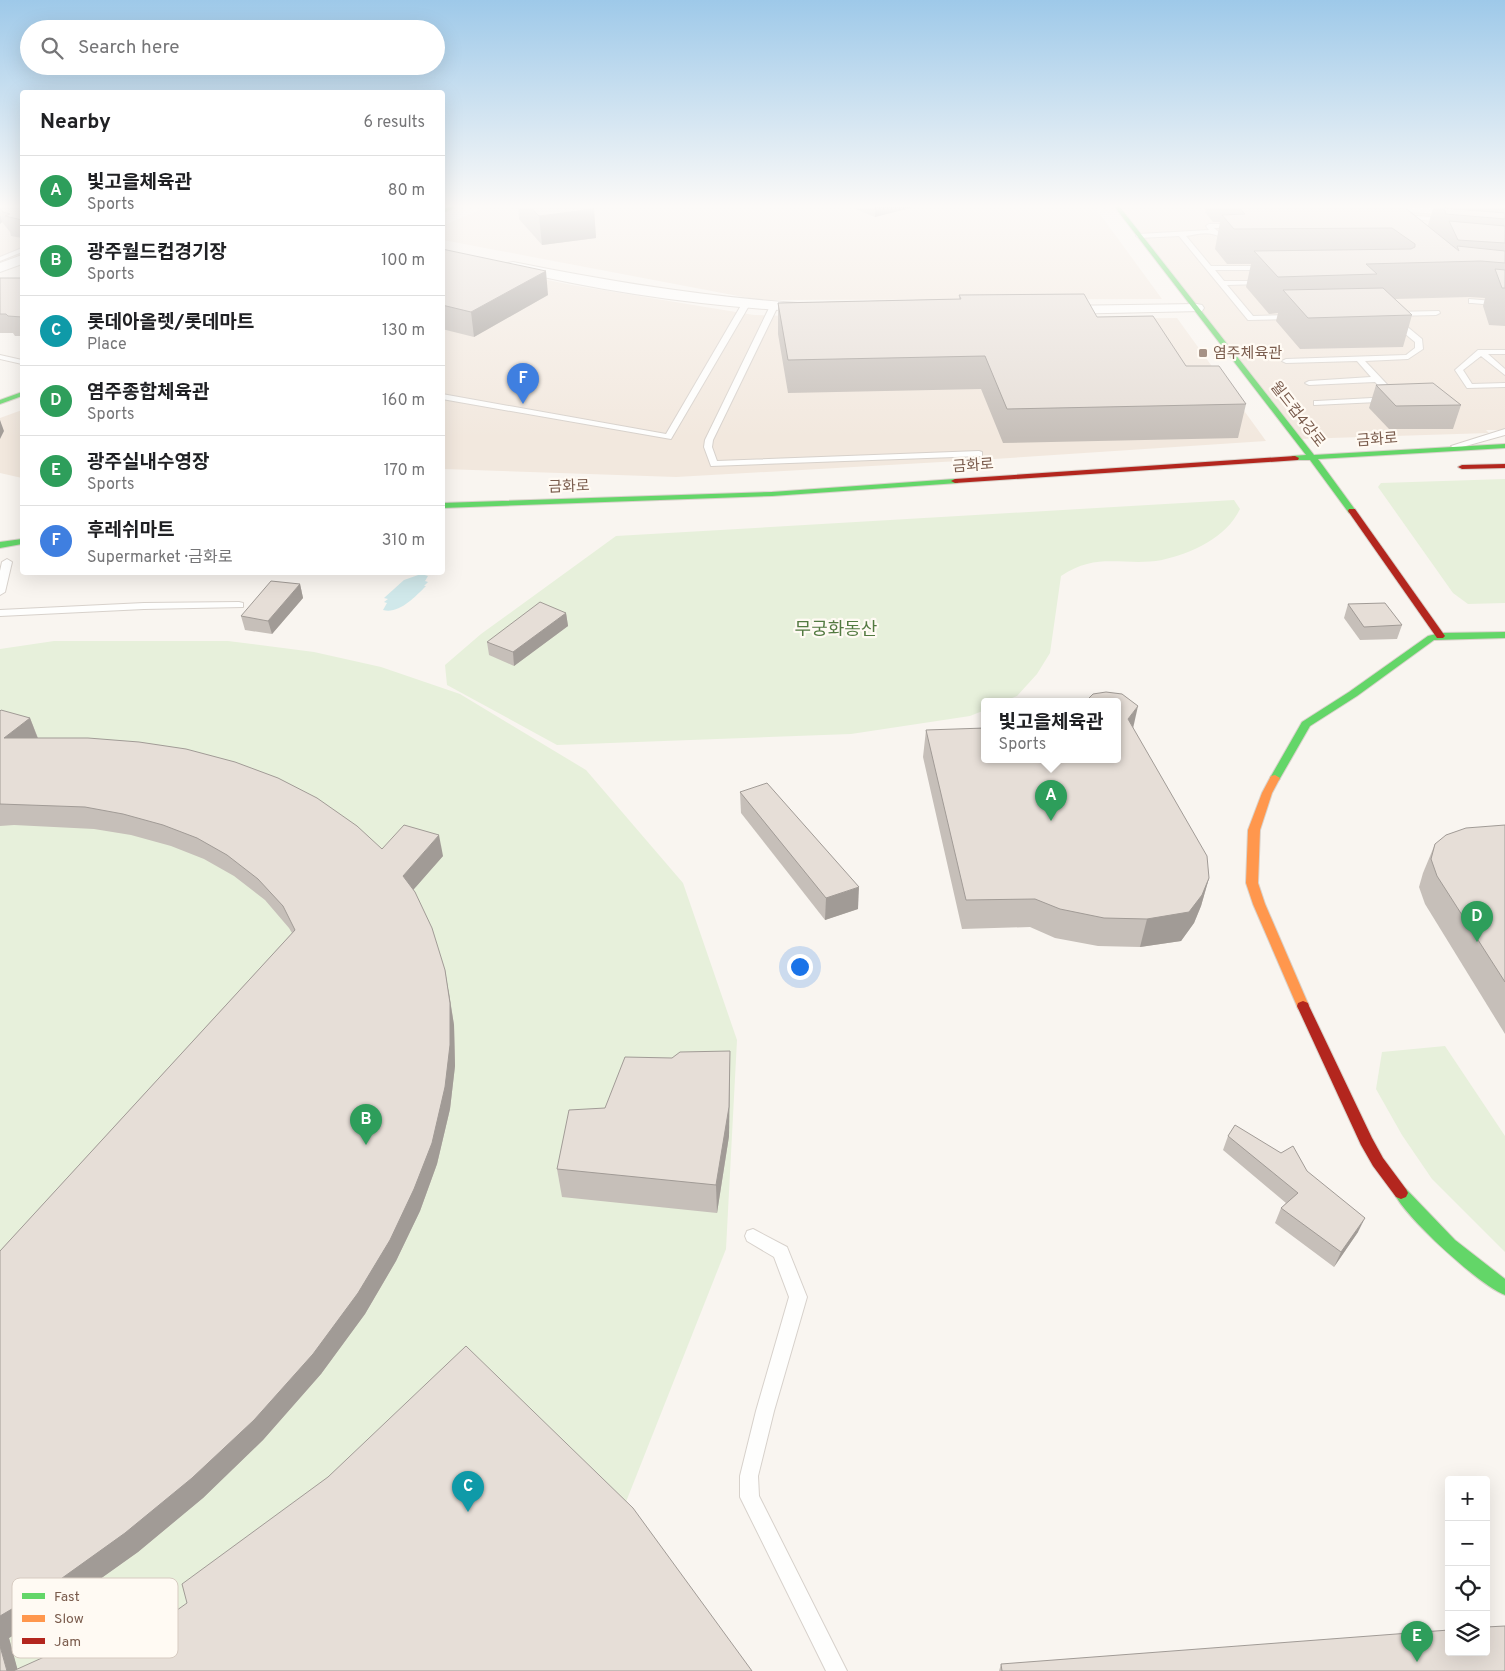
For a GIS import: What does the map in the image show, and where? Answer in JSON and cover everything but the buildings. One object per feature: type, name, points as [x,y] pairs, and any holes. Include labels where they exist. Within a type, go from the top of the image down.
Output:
[{"type":"street","points":[[614,284],[746,304],[828,308]]},
{"type":"street","name":"월드컵4강로","points":[[1178,284],[1326,475],[1440,636]]},
{"type":"street","points":[[1043,310],[1197,308]]},
{"type":"street","points":[[0,402],[20,395]]},
{"type":"street","name":"금화로","points":[[445,506],[772,494],[1184,465],[1505,446]]},
{"type":"street","points":[[1447,468],[1505,466]]},
{"type":"street","points":[[0,544],[20,542]]},
{"type":"street","points":[[1505,635],[1440,636],[1431,638],[1353,694],[1306,724],[1267,793],[1254,830],[1252,883],[1259,904],[1312,1028],[1363,1136],[1384,1171],[1417,1212],[1458,1254],[1505,1288]]},
{"type":"lane","points":[[1223,284],[1252,318],[1300,316]]},
{"type":"lane","points":[[1472,301],[1505,304]]},
{"type":"lane","points":[[445,397],[668,437],[746,304]]},
{"type":"lane","points":[[774,306],[732,398],[709,440],[708,447],[714,464],[979,454]]},
{"type":"lane","points":[[1286,361],[1408,357],[1419,349],[1419,341],[1387,314],[1436,313]]},
{"type":"lane","points":[[1482,352],[1505,373]]},
{"type":"lane","points":[[1505,352],[1482,352],[1458,370],[1470,386],[1505,385]]},
{"type":"lane","points":[[0,357],[20,362]]},
{"type":"lane","points":[[1318,403],[1396,399],[1359,359]]},
{"type":"lane","points":[[1308,383],[1378,379]]},
{"type":"lane","points":[[1438,450],[1505,432]]},
{"type":"lane","points":[[0,592],[7,562]]},
{"type":"lane","points":[[0,613],[144,606],[239,605]]},
{"type":"lane","points":[[753,1236],[781,1252],[798,1297],[760,1430],[749,1476],[750,1498],[837,1671]]},
{"type":"shaded area","points":[[445,284],[567,284],[754,315],[944,320],[1177,318],[1266,441],[994,459],[676,477],[445,469]]},
{"type":"shaded area","points":[[675,284],[1151,284],[1162,299],[759,300]]},
{"type":"shaded area","points":[[1177,284],[1505,284],[1505,430],[1486,430],[1489,433],[1299,439]]},
{"type":"shaded area","points":[[20,411],[20,478],[0,473],[0,418]]},
{"type":"green space","points":[[1505,479],[1505,603],[1468,604],[1453,593],[1378,487],[1381,483]]},
{"type":"green space","name":"무궁화동산","points":[[1234,500],[1240,509],[1234,519],[1217,536],[1185,553],[1148,562],[1111,561],[1087,564],[1074,568],[1061,576],[1050,653],[1037,674],[1017,696],[1012,698],[981,698],[981,712],[970,716],[851,734],[557,745],[447,685],[445,665],[481,634],[616,536]]},
{"type":"green space","points":[[54,641],[228,641],[314,652],[381,667],[460,694],[586,770],[683,883],[737,1040],[726,1249],[622,1512],[500,1671],[0,1671],[0,649]]},
{"type":"green space","points":[[1445,1046],[1505,1136],[1505,1252],[1432,1179],[1402,1135],[1376,1089],[1382,1052]]},
{"type":"water","points":[[418,575],[428,576],[425,581],[428,582],[424,586],[426,586],[406,604],[395,610],[383,610],[387,603],[384,602],[388,599],[384,598],[404,580]]},
{"type":"traffic: fast","points":[[1177,284],[1352,511]]},
{"type":"traffic: fast","points":[[0,402],[20,395]]},
{"type":"traffic: fast","points":[[1295,458],[1505,446]]},
{"type":"traffic: fast","points":[[445,506],[772,494],[955,481]]},
{"type":"traffic: fast","points":[[0,545],[20,542]]},
{"type":"traffic: fast","points":[[1275,778],[1306,724],[1353,694],[1431,638],[1440,636],[1505,635]]},
{"type":"traffic: fast","points":[[1401,1193],[1424,1220],[1450,1244],[1505,1288]]},
{"type":"traffic: slow","points":[[1275,778],[1267,793],[1254,830],[1252,883],[1259,904],[1303,1006]]},
{"type":"traffic: jam","points":[[955,481],[1295,458]]},
{"type":"traffic: jam","points":[[1462,467],[1505,466]]},
{"type":"traffic: jam","points":[[1352,511],[1440,636]]},
{"type":"traffic: jam","points":[[1303,1006],[1366,1141],[1378,1162],[1401,1193]]},
{"type":"place","name":"염주체육관","points":[[1203,353]]},
{"type":"place","name":"후레쉬마트","points":[[523,404]]},
{"type":"place","name":"빛고을체육관","points":[[1051,821]]},
{"type":"place","name":"염주종합체육관","points":[[1477,942]]},
{"type":"place","name":"광주월드컵경기장","points":[[366,1145]]},
{"type":"place","name":"롯데아올렛/롯데마트","points":[[468,1512]]},
{"type":"place","name":"광주실내수영장","points":[[1417,1662]]}]
